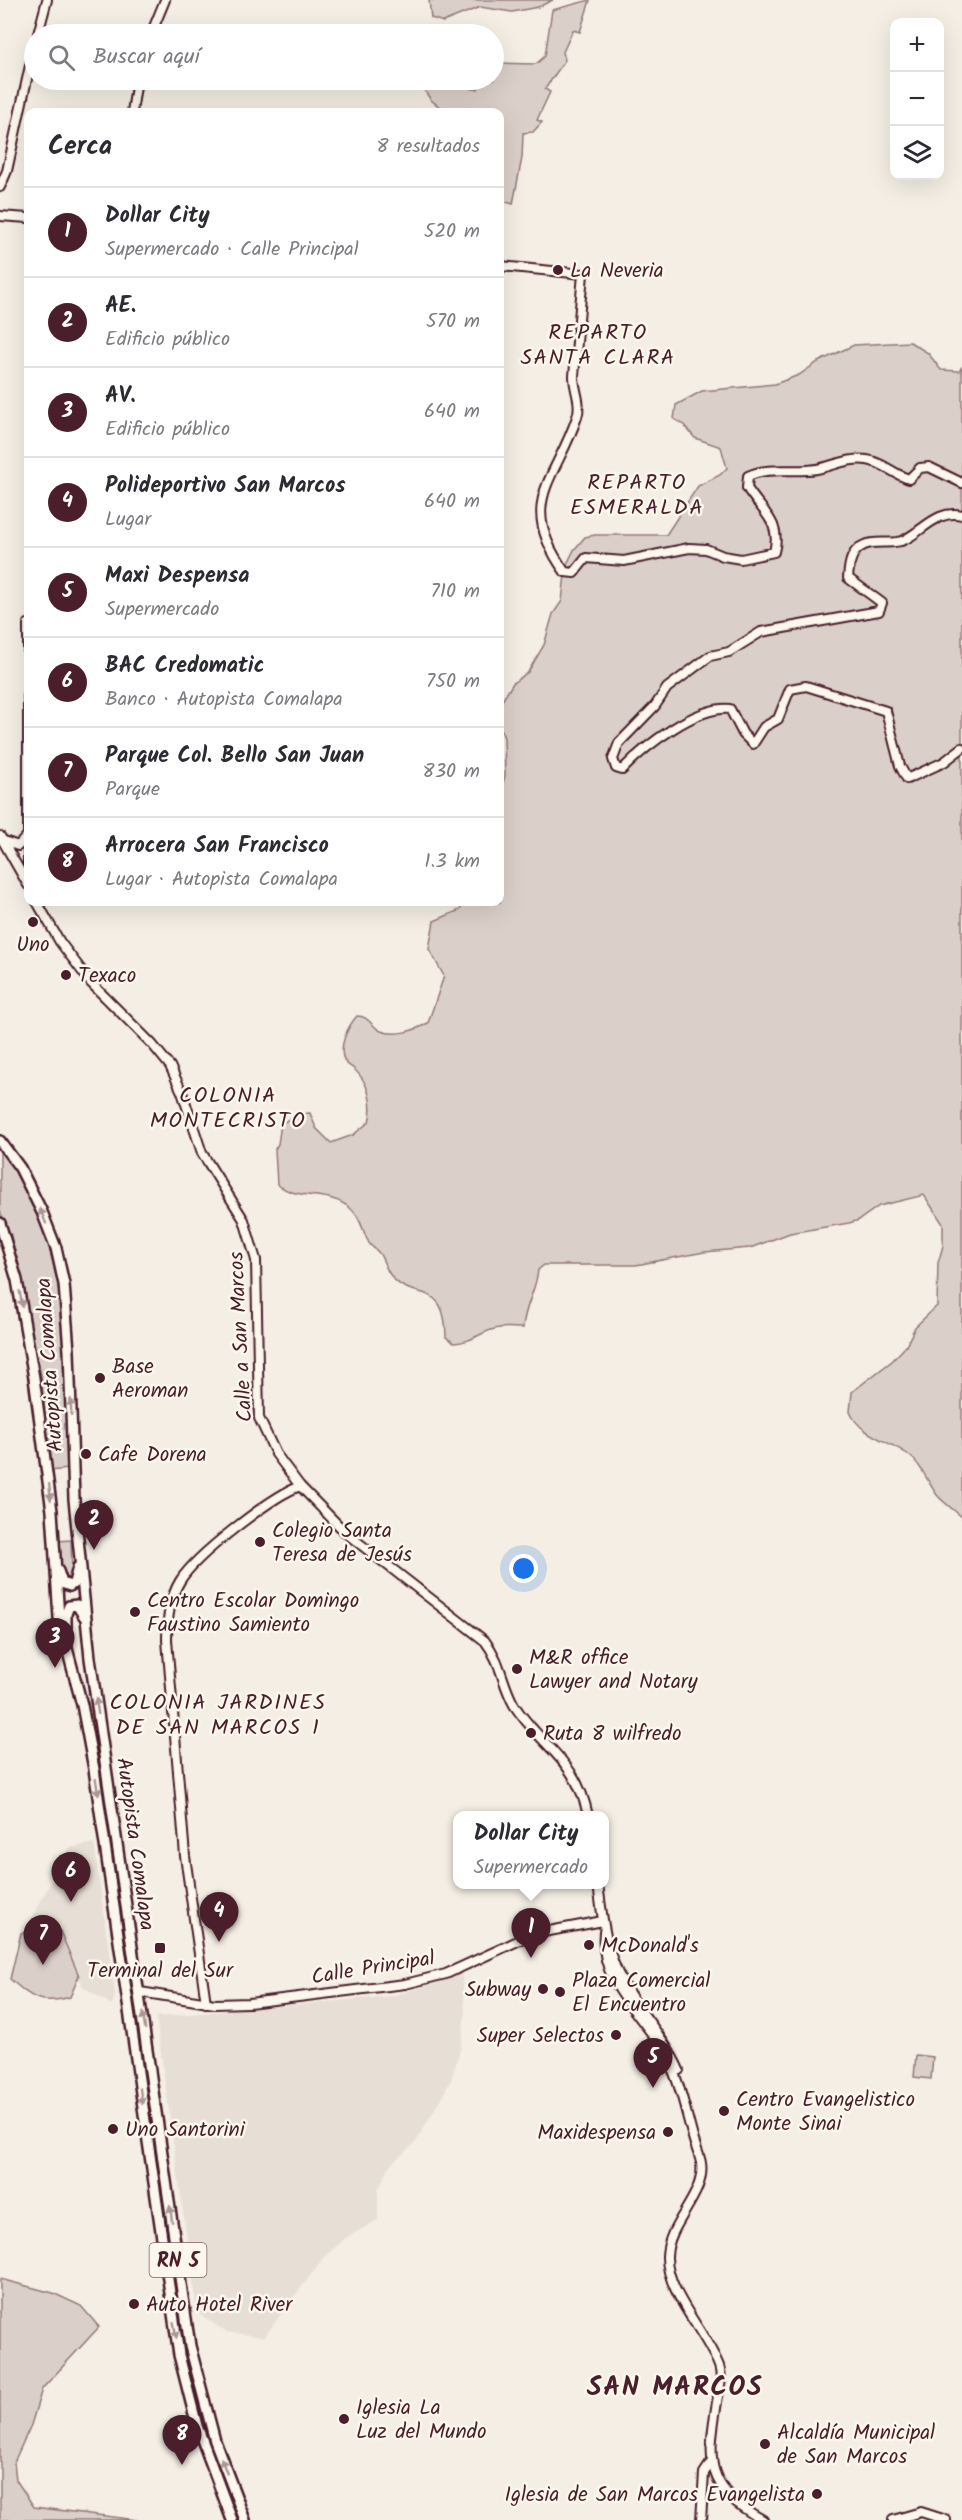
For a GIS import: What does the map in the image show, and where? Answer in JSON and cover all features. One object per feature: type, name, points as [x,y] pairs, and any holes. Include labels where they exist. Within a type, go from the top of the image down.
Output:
[{"type":"highway","name":"Autopista Comalapa","points":[[0,1141],[20,1168],[42,1212],[56,1248],[64,1284],[79,1561],[190,2346],[214,2441],[245,2520]]},
{"type":"highway","name":"Autopista Comalapa","points":[[0,1223],[18,1280],[34,1375],[48,1481],[56,1598],[67,1657],[82,1705],[96,1780],[179,2355],[197,2426],[232,2520]]},
{"type":"highway","points":[[55,1557],[60,1579],[66,1586],[74,1583],[79,1561]]},
{"type":"highway","points":[[67,1657],[65,1619],[69,1606],[75,1604],[81,1608],[88,1636]]},
{"type":"main road","points":[[41,24],[47,0]]},
{"type":"main road","points":[[155,24],[165,0]]},
{"type":"main road","points":[[0,187],[8,165],[25,90]]},
{"type":"main road","points":[[133,108],[135,90]]},
{"type":"main road","points":[[0,216],[24,218]]},
{"type":"main road","points":[[504,266],[583,274],[574,376],[574,385],[580,401],[577,416],[544,488],[540,502],[545,533],[565,572],[574,573],[586,558],[592,556],[624,561],[689,548],[706,549],[723,556],[741,559],[774,552],[778,536],[767,513],[747,488],[748,476],[762,470],[816,469],[865,459],[879,463],[893,474],[909,479],[920,468],[929,468],[962,483]]},
{"type":"main road","points":[[962,516],[939,516],[902,542],[884,541],[860,548],[850,561],[848,578],[882,603],[879,611],[761,632],[729,652],[710,656],[667,688],[654,706],[619,743],[613,759],[616,768],[622,770],[648,746],[699,714],[719,708],[730,709],[743,734],[753,744],[764,727],[778,719],[790,689],[806,686],[886,711],[898,757],[907,779],[944,762],[962,748]]},
{"type":"main road","points":[[2,838],[18,846],[24,839]]},
{"type":"main road","points":[[2,838],[24,878]]},
{"type":"main road","name":"Calle a San Marcos","points":[[39,906],[60,942],[90,983],[152,1044],[170,1066],[182,1092],[202,1153],[244,1220],[256,1260],[259,1418],[276,1454],[300,1486],[346,1533],[485,1641],[498,1660],[514,1704],[579,1782],[587,1811]]},
{"type":"main road","points":[[206,2003],[180,1814],[168,1613],[178,1583],[198,1559],[281,1496],[300,1486]]},
{"type":"main road","points":[[599,1889],[604,1932],[603,1946],[609,1974],[650,2026],[654,2025]]},
{"type":"main road","name":"Calle Principal","points":[[140,1992],[206,2003],[249,2003],[426,1980],[446,1974],[533,1934],[603,1921]]},
{"type":"main road","points":[[604,1932],[617,1970],[674,2071],[700,2158]]},
{"type":"main road","points":[[654,2025],[662,2047]]},
{"type":"main road","points":[[654,2025],[679,2070],[702,2151],[699,2184],[672,2235],[667,2256],[673,2282],[721,2373],[710,2433],[712,2461],[723,2488],[730,2498],[763,2520]]},
{"type":"main road","points":[[701,2520],[704,2472],[712,2461]]},
{"type":"main road","points":[[893,2520],[921,2512],[946,2520]]},
{"type":"shaded area","points":[[429,0],[553,0],[538,7],[512,12],[480,7],[443,22],[431,18]]},
{"type":"shaded area","points":[[590,0],[580,32],[573,30],[563,52],[565,60],[545,89],[550,92],[537,120],[542,122],[533,132],[523,133],[522,158],[513,204],[504,201],[504,108],[441,108],[424,90],[504,90],[504,63],[536,64],[545,56],[552,10]]},
{"type":"shaded area","points":[[910,342],[928,353],[941,370],[959,371],[962,367],[962,1517],[937,1495],[914,1460],[861,1427],[850,1412],[852,1392],[892,1361],[906,1346],[915,1327],[937,1306],[938,1263],[943,1246],[943,1224],[924,1195],[879,1206],[859,1220],[790,1233],[750,1248],[704,1252],[636,1265],[544,1265],[538,1270],[525,1313],[523,1328],[499,1328],[467,1341],[454,1343],[446,1337],[440,1305],[433,1298],[397,1283],[379,1253],[366,1238],[358,1218],[351,1209],[337,1200],[293,1192],[277,1184],[275,1149],[281,1124],[297,1114],[310,1113],[316,1128],[331,1143],[353,1135],[369,1122],[371,1108],[369,1093],[359,1074],[345,1062],[342,1049],[345,1036],[357,1016],[367,1019],[375,1027],[387,1033],[412,1030],[428,1023],[444,976],[429,949],[434,921],[460,910],[462,906],[504,906],[504,698],[513,683],[528,672],[544,645],[553,614],[562,601],[566,566],[574,550],[585,537],[595,535],[666,535],[698,486],[720,475],[727,468],[721,447],[695,438],[683,424],[674,419],[676,405],[702,391],[775,384],[799,375],[818,362],[854,345]]},
{"type":"shaded area","points":[[0,1148],[24,1185],[41,1223],[53,1262],[61,1302],[65,1342],[68,1469],[50,1471],[41,1375],[11,1236],[0,1211]]},
{"type":"shaded area","points":[[71,1540],[72,1575],[69,1581],[64,1581],[60,1569],[58,1541]]},
{"type":"shaded area","points":[[94,1843],[115,1995],[112,2005],[83,1987],[60,1929],[27,1927],[69,1848]]},
{"type":"shaded area","points":[[60,1931],[79,1976],[70,1997],[44,2000],[31,1996],[10,1979],[21,1933]]},
{"type":"shaded area","points":[[462,1975],[465,2014],[461,2046],[451,2080],[416,2142],[390,2165],[378,2190],[378,2220],[347,2237],[324,2257],[264,2337],[226,2332],[197,2312],[156,2017],[392,1996]]},
{"type":"shaded area","points":[[916,2055],[933,2057],[931,2079],[914,2077]]},
{"type":"shaded area","points":[[0,2279],[53,2293],[81,2306],[99,2327],[42,2389],[31,2425],[14,2462],[16,2480],[34,2507],[137,2520],[0,2520]]},
{"type":"place","name":"La Neveria","points":[[558,270]]},
{"type":"place","name":"Uno","points":[[33,922]]},
{"type":"place","name":"Texaco","points":[[66,975]]},
{"type":"place","name":"Base Aeroman","points":[[100,1378]]},
{"type":"place","name":"Cafe Dorena","points":[[86,1454]]},
{"type":"place","name":"Colegio Santa Teresa de Jesús","points":[[260,1542]]},
{"type":"place","name":"AE.","points":[[94,1550]]},
{"type":"place","name":"Centro Escolar Domingo Faustino Samiento","points":[[135,1612]]},
{"type":"place","name":"AV.","points":[[55,1668]]},
{"type":"place","name":"M&R office Lawyer and Notary","points":[[517,1669]]},
{"type":"place","name":"Ruta 8 wilfredo","points":[[531,1733]]},
{"type":"place","name":"BAC Credomatic","points":[[71,1902]]},
{"type":"place","name":"Polideportivo San Marcos","points":[[219,1942]]},
{"type":"place","name":"McDonald's","points":[[589,1945]]},
{"type":"place","name":"Terminal del Sur","points":[[160,1948]]},
{"type":"place","name":"Dollar City","points":[[531,1958]]},
{"type":"place","name":"Parque Col. Bello San Juan","points":[[43,1965]]},
{"type":"place","name":"Subway","points":[[543,1989]]},
{"type":"place","name":"Plaza Comercial El Encuentro","points":[[560,1992]]},
{"type":"place","name":"Super Selectos","points":[[616,2035]]},
{"type":"place","name":"Maxi Despensa","points":[[653,2088]]},
{"type":"place","name":"Centro Evangelistico Monte Sinai","points":[[724,2111]]},
{"type":"place","name":"Uno Santorini","points":[[113,2129]]},
{"type":"place","name":"Maxidespensa","points":[[668,2132]]},
{"type":"place","name":"Auto Hotel River","points":[[134,2304]]},
{"type":"place","name":"Iglesia La Luz del Mundo","points":[[344,2419]]},
{"type":"place","name":"Alcaldía Municipal de San Marcos","points":[[765,2444]]},
{"type":"place","name":"Arrocera San Francisco","points":[[182,2465]]},
{"type":"place","name":"Iglesia de San Marcos Evangelista","points":[[817,2494]]},
{"type":"district","name":"REPARTO SANTA CLARA","points":[[598,344]]},
{"type":"district","name":"REPARTO ESMERALDA","points":[[637,494]]},
{"type":"district","name":"COLONIA MONTECRISTO","points":[[228,1106]]},
{"type":"district","name":"COLONIA JARDINES DE SAN MARCOS 1","points":[[218,1714]]},
{"type":"district","name":"SAN MARCOS","points":[[675,2386]]}]
